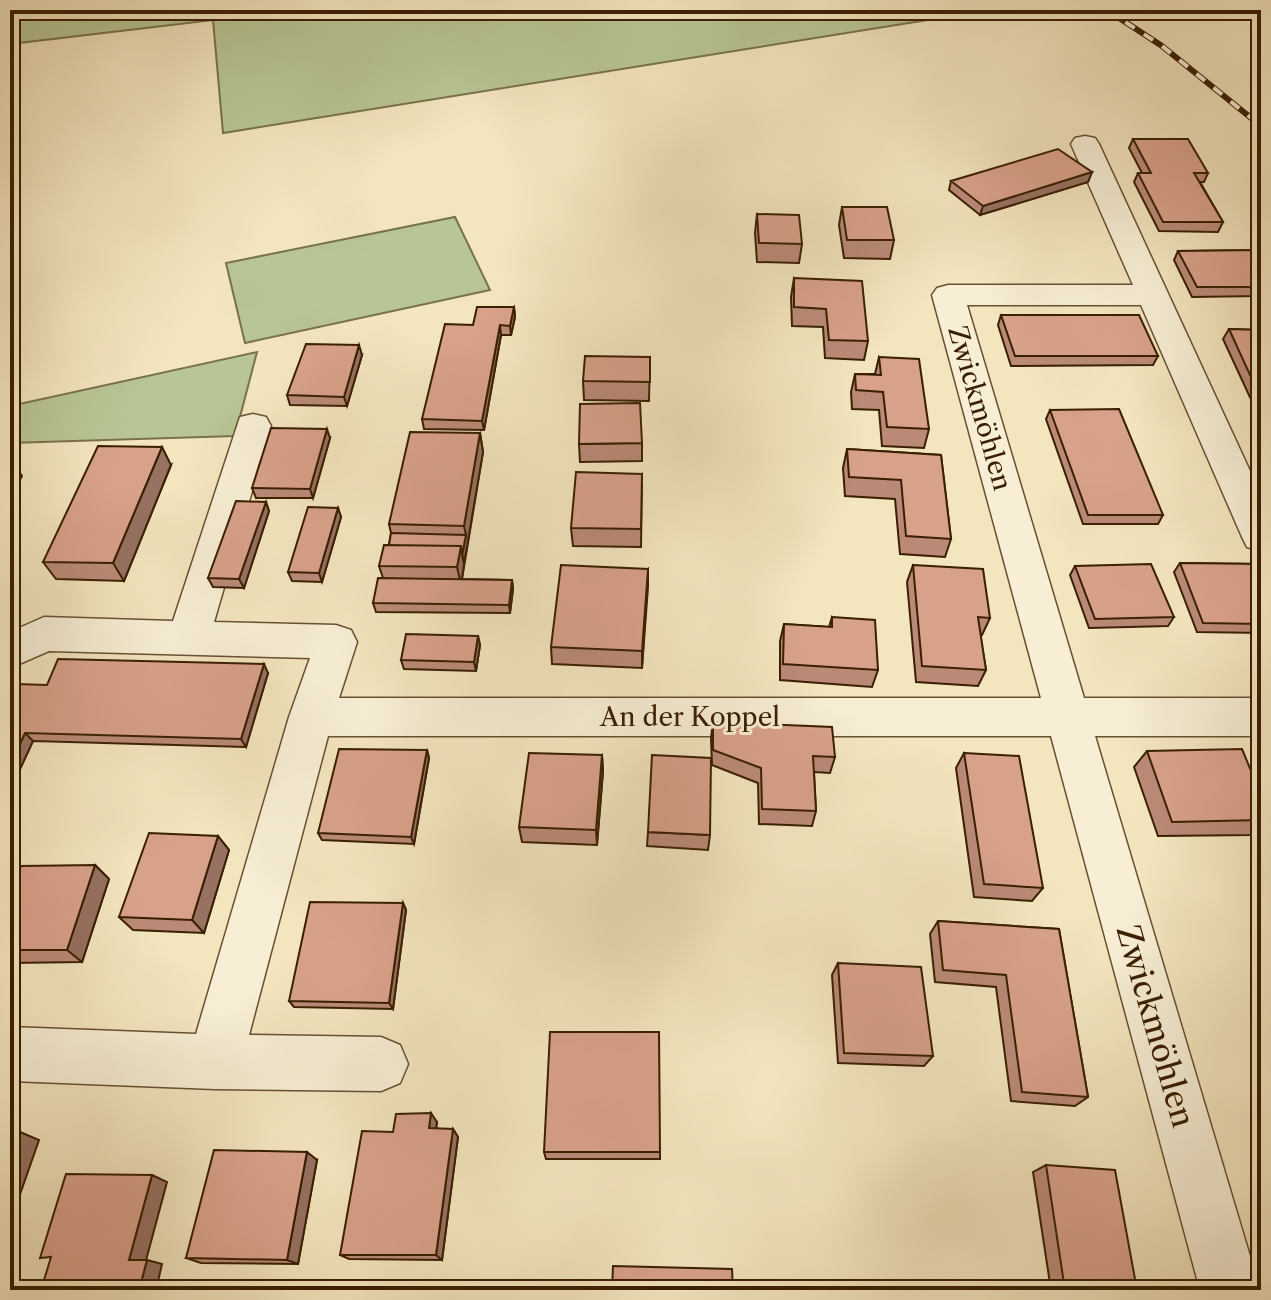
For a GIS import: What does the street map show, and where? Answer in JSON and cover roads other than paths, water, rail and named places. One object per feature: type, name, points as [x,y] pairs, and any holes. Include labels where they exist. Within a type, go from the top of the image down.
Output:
[{"type":"street","points":[[1085,144],[1261,537]]},
{"type":"street","name":"Zwickmöhlen","points":[[1150,295],[948,295],[1230,1290]]},
{"type":"street","points":[[189,636],[253,426]]},
{"type":"street","points":[[10,651],[44,634],[336,642],[311,717],[215,1062]]},
{"type":"street","points":[[1069,716],[1261,717]]},
{"type":"street","name":"An der Koppel","points":[[311,717],[1069,716]]},
{"type":"street","points":[[10,1054],[215,1062],[381,1064]]},
{"type":"railway","points":[[1107,10],[1162,46],[1261,126]]}]
